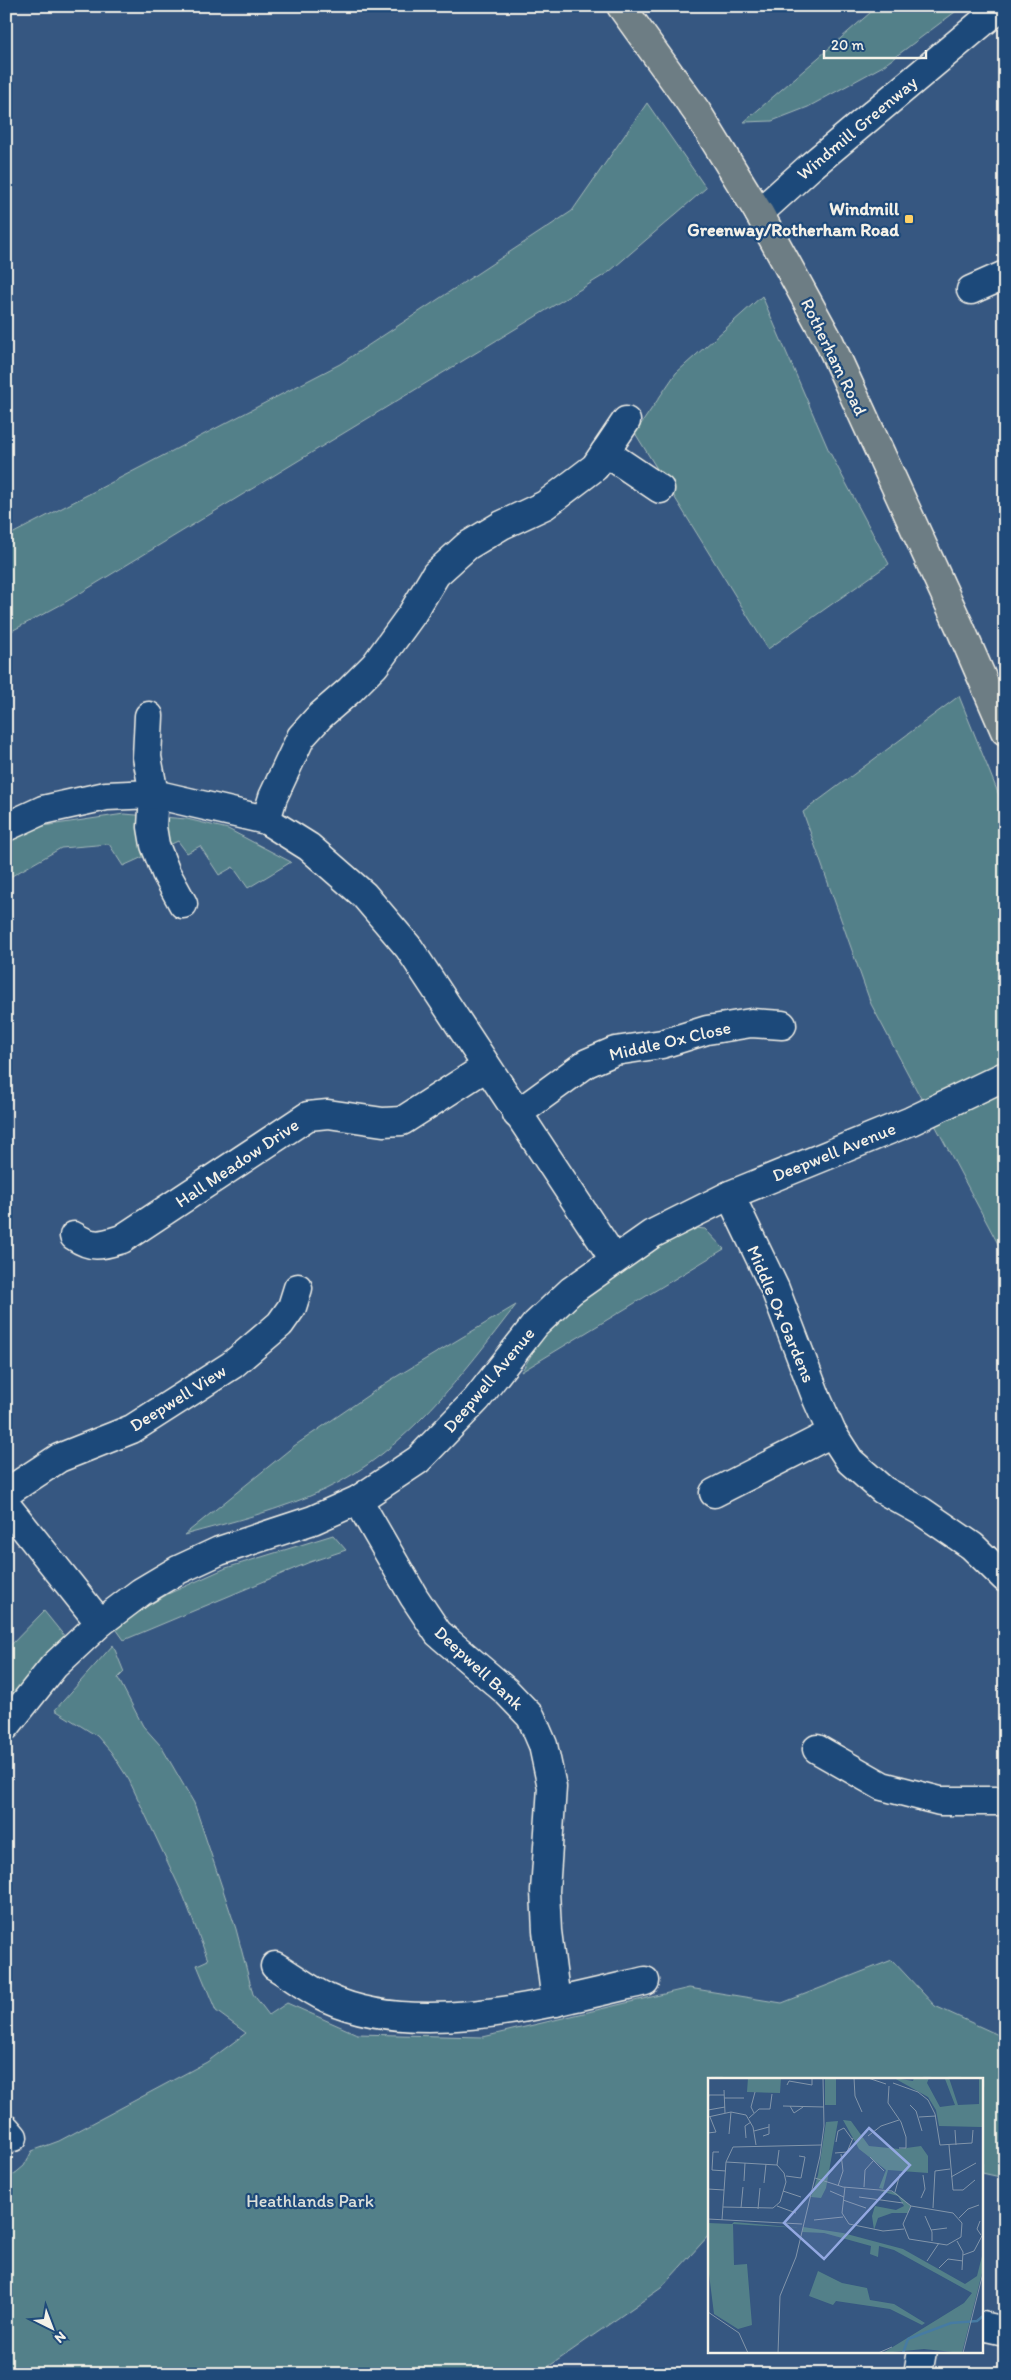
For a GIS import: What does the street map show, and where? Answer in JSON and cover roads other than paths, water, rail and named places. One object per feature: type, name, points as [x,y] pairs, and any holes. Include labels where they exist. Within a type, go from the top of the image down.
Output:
[{"type":"main road","name":"Rotherham Road","points":[[622,6],[697,112],[759,213],[829,341],[960,625],[1005,730]]},
{"type":"street","name":"Windmill Greenway","points":[[759,213],[810,167],[1002,6]]},
{"type":"street","points":[[971,290],[1005,275]]},
{"type":"street","points":[[266,820],[273,798],[301,737],[320,716],[375,665],[412,614],[436,574],[467,546],[502,525],[545,504],[595,466],[626,421]]},
{"type":"street","points":[[605,452],[660,489]]},
{"type":"street","points":[[149,716],[147,757],[154,794],[152,827],[155,845],[166,873],[184,904]]},
{"type":"street","points":[[6,827],[43,810],[97,798],[154,794],[266,820],[309,847],[336,868],[364,895],[408,948],[516,1114],[614,1259]]},
{"type":"street","name":"Middle Ox Close","points":[[516,1114],[587,1063],[615,1051],[662,1044],[707,1030],[751,1022],[782,1025]]},
{"type":"street","name":"Hall Meadow Drive","points":[[74,1236],[85,1244],[99,1245],[122,1239],[308,1116],[328,1114],[383,1122],[402,1121],[486,1067]]},
{"type":"street","name":"Deepwell Avenue","points":[[6,1726],[54,1666],[100,1623],[142,1592],[178,1570],[219,1551],[313,1520],[358,1500],[418,1460],[477,1400],[535,1325],[571,1291],[652,1234],[730,1195],[911,1121],[1005,1076]]},
{"type":"street","name":"Middle Ox Gardens","points":[[730,1195],[775,1289],[816,1399],[832,1433],[850,1461],[882,1490],[921,1511],[972,1546],[1005,1578]]},
{"type":"street","name":"Deepwell View","points":[[6,1493],[59,1458],[132,1429],[232,1365],[280,1324],[292,1307],[298,1288]]},
{"type":"street","points":[[714,1493],[832,1433]]},
{"type":"street","name":"Deepwell Bank","points":[[358,1500],[414,1597],[438,1633],[506,1691],[531,1717],[543,1745],[552,1788],[545,1891],[547,1931],[556,2002]]},
{"type":"street","points":[[6,1505],[100,1623]]},
{"type":"street","points":[[817,1749],[882,1786],[940,1801],[1005,1801]]},
{"type":"street","points":[[275,1966],[327,1998],[377,2013],[432,2018],[509,2010],[556,2002],[645,1981]]},
{"type":"street","points":[[984,2326],[1005,2331]]},
{"type":"street","points":[[918,2374],[922,2352]]},
{"type":"place","name":"Windmill Greenway/Rotherham Road","points":[[909,219]]},
{"type":"park label","name":"Heathlands Park","points":[[310,2201]]}]
